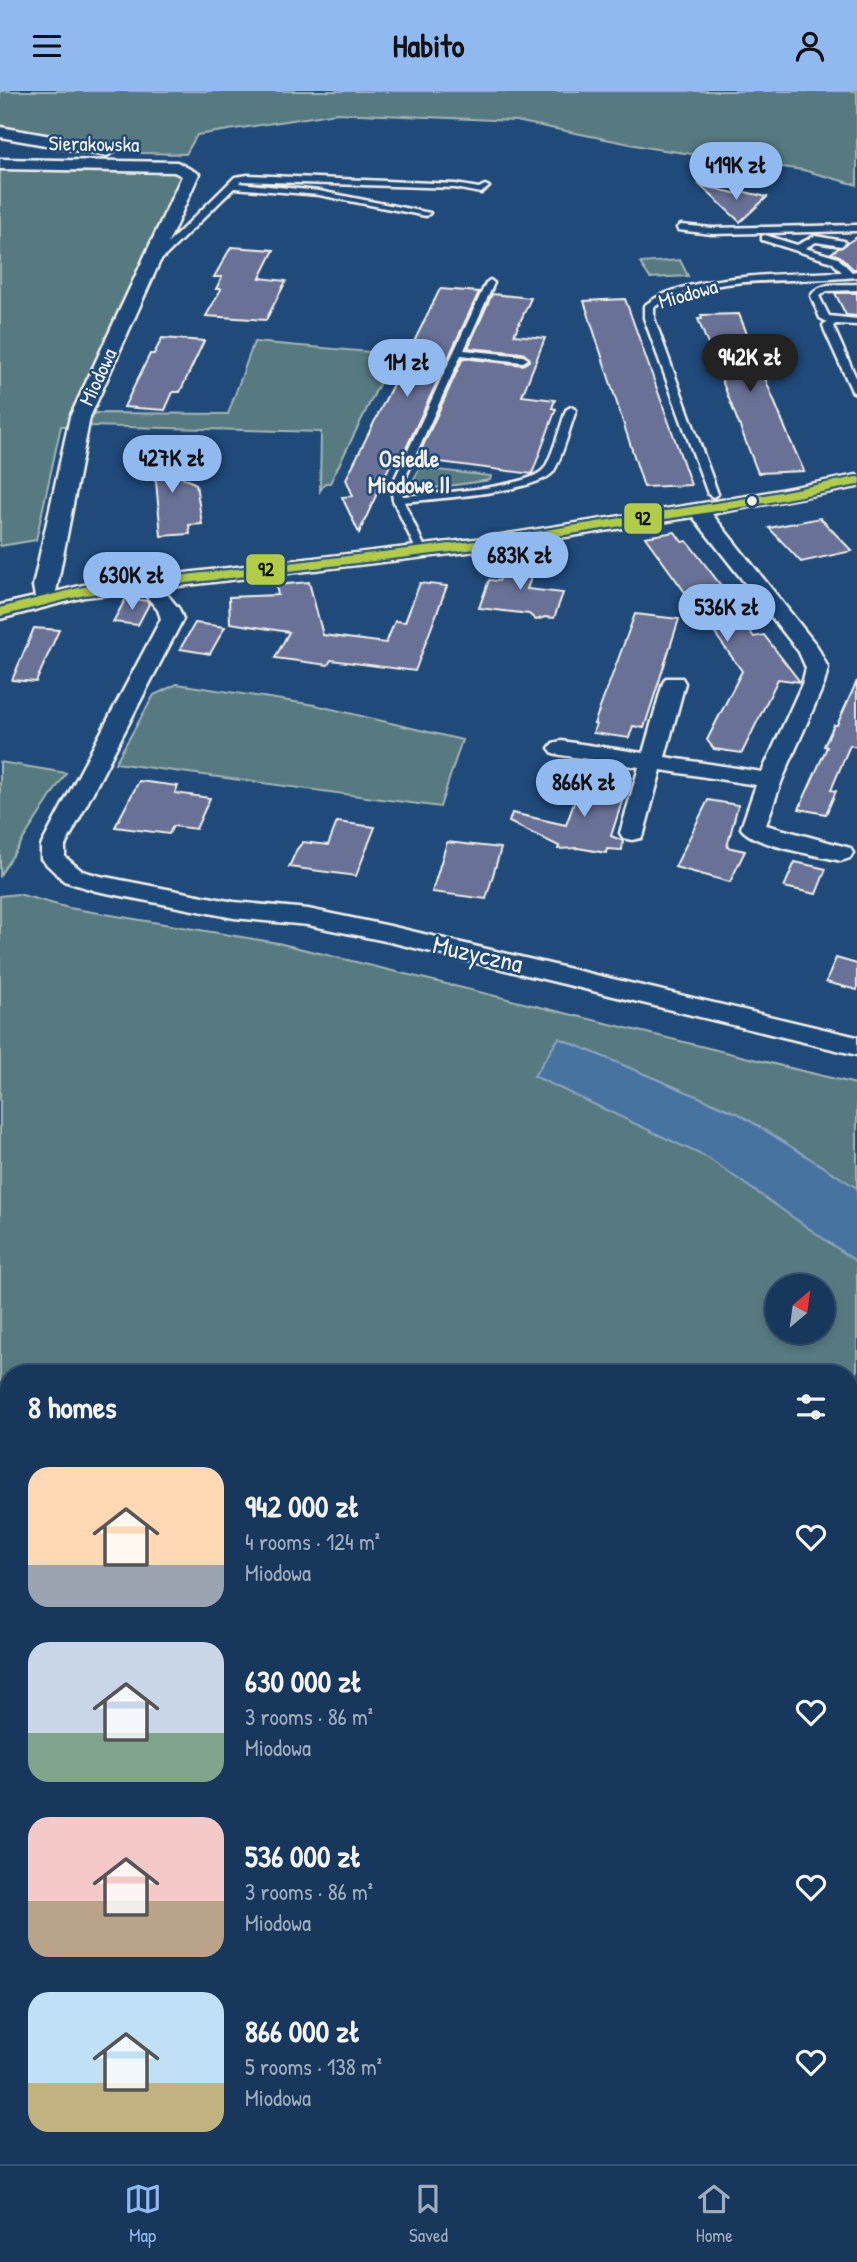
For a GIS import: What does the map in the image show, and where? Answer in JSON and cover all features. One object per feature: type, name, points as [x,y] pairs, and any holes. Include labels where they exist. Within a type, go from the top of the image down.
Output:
[{"type":"street","points":[[0,132],[133,156],[140,158],[139,166]]},
{"type":"street","name":"Sierakowska","points":[[0,164],[177,167],[187,170]]},
{"type":"street","name":"Miodowa","points":[[46,599],[44,586],[80,417],[191,174],[187,170]]},
{"type":"street","points":[[0,612],[75,592],[422,552],[857,481]]},
{"type":"street","name":"Miodowa","points":[[709,504],[809,651],[817,668],[813,684],[770,780],[753,828],[766,835],[841,853]]},
{"type":"street","name":"Muzyczna","points":[[150,583],[151,591],[171,611],[172,619],[53,846],[53,859],[65,871],[96,883],[234,910],[309,917],[390,934],[857,1046]]},
{"type":"street","points":[[632,833],[674,683]]},
{"type":"street","points":[[561,748],[770,780]]},
{"type":"lane","points":[[150,267],[238,179],[248,177],[456,186],[481,191],[485,187]]},
{"type":"lane","points":[[232,185],[319,193],[426,213]]},
{"type":"lane","points":[[350,207],[358,200]]},
{"type":"lane","points":[[681,228],[712,231],[857,228]]},
{"type":"lane","points":[[765,238],[835,260],[853,274]]},
{"type":"lane","points":[[798,248],[815,239],[841,243]]},
{"type":"lane","name":"Miodowa","points":[[709,504],[649,319],[649,306],[671,295],[732,282],[853,274]]},
{"type":"lane","points":[[422,552],[398,500],[396,487],[490,283]]},
{"type":"lane","points":[[857,287],[826,288],[818,291],[815,296],[825,317],[834,321],[857,321]]},
{"type":"lane","points":[[834,321],[828,325],[857,391]]},
{"type":"lane","points":[[458,352],[523,359]]},
{"type":"lane","points":[[398,500],[519,484],[543,477],[548,471],[571,410]]},
{"type":"green space","points":[[0,91],[857,91],[857,185],[803,170],[650,148],[516,121],[337,113],[197,135],[186,154],[142,153],[0,128]]},
{"type":"green space","points":[[0,168],[177,170],[184,175],[66,426],[61,426],[36,540],[0,546]]},
{"type":"green space","points":[[680,260],[688,276],[650,278],[640,263]]},
{"type":"green space","points":[[254,342],[394,354],[330,483],[325,483],[320,491],[321,432],[88,426],[94,413],[228,414]]},
{"type":"green space","points":[[420,468],[491,476],[490,480],[420,490],[410,486]]},
{"type":"green space","points":[[177,684],[315,705],[462,740],[440,807],[115,763],[154,695]]},
{"type":"green space","points":[[0,762],[66,773],[0,875]]},
{"type":"green space","points":[[18,894],[69,908],[278,943],[856,1084],[857,1082],[857,1365],[0,1365],[0,896]]},
{"type":"water","points":[[559,1038],[739,1114],[857,1188],[857,1262],[708,1158],[534,1076]]},
{"type":"building","points":[[700,185],[738,194],[741,191],[767,197],[740,222]]},
{"type":"building","points":[[857,237],[857,269],[853,269],[840,256],[831,253]]},
{"type":"building","points":[[231,247],[274,250],[260,278],[286,281],[266,320],[206,316],[221,289],[216,289],[222,277],[214,277]]},
{"type":"building","points":[[440,289],[479,292],[402,457],[394,456],[359,533],[342,497],[353,496],[346,479]]},
{"type":"building","points":[[835,293],[857,293],[857,316],[846,315]]},
{"type":"building","points":[[492,294],[531,298],[514,335],[545,338],[522,396],[555,400],[552,408],[556,409],[532,474],[417,459],[463,358],[523,365],[530,360],[523,353],[468,348]]},
{"type":"building","points":[[625,299],[691,485],[644,487],[584,301]]},
{"type":"building","points":[[739,314],[804,471],[758,473],[698,319],[702,319],[701,315]]},
{"type":"building","points":[[162,338],[204,341],[180,392],[173,392],[165,410],[124,407],[150,354],[154,354]]},
{"type":"building","points":[[158,453],[185,468],[174,473],[196,484],[202,524],[189,525],[190,534],[161,536],[156,481],[129,467]]},
{"type":"building","points":[[820,518],[852,551],[801,562],[769,528]]},
{"type":"building","points":[[675,532],[682,542],[687,541],[729,596],[723,597],[754,637],[764,635],[800,682],[778,679],[742,753],[714,749],[707,740],[742,671],[645,537]]},
{"type":"building","points":[[509,556],[534,559],[533,561],[537,562],[527,589],[563,593],[554,618],[536,620],[529,614],[479,608],[489,580],[499,581]]},
{"type":"building","points":[[309,582],[323,635],[386,643],[395,621],[405,622],[420,583],[447,586],[415,671],[331,660],[328,665],[275,658],[289,632],[230,623],[229,597],[278,595],[276,585]]},
{"type":"building","points":[[126,598],[147,601],[149,604],[138,625],[113,622]]},
{"type":"building","points":[[635,614],[679,619],[644,728],[633,726],[629,738],[593,733],[594,724]]},
{"type":"building","points":[[195,623],[225,627],[210,654],[180,649]]},
{"type":"building","points":[[34,628],[59,630],[36,682],[12,680]]},
{"type":"building","points":[[857,681],[857,747],[850,745],[831,790],[836,791],[826,814],[799,809],[827,747],[824,746]]},
{"type":"building","points":[[597,779],[628,783],[611,836],[623,841],[622,850],[607,849],[606,853],[578,848],[558,849],[559,846],[509,822],[512,813],[566,825],[582,781],[595,783]]},
{"type":"building","points":[[139,781],[178,786],[175,793],[210,798],[196,829],[173,826],[169,834],[115,827]]},
{"type":"building","points":[[708,800],[738,805],[727,847],[745,851],[730,882],[675,867]]},
{"type":"building","points":[[337,822],[375,827],[356,876],[289,867],[303,842],[328,845]]},
{"type":"building","points":[[447,842],[501,848],[486,899],[432,892]]},
{"type":"building","points":[[795,862],[826,869],[816,894],[784,887]]},
{"type":"building","points":[[836,958],[857,964],[857,990],[826,982]]},
{"type":"transit line","name":"92","points":[[0,612],[84,591],[476,545],[754,501],[857,481]]},
{"type":"district","name":"Osiedle Miodowe II","points":[[409,472]]}]
